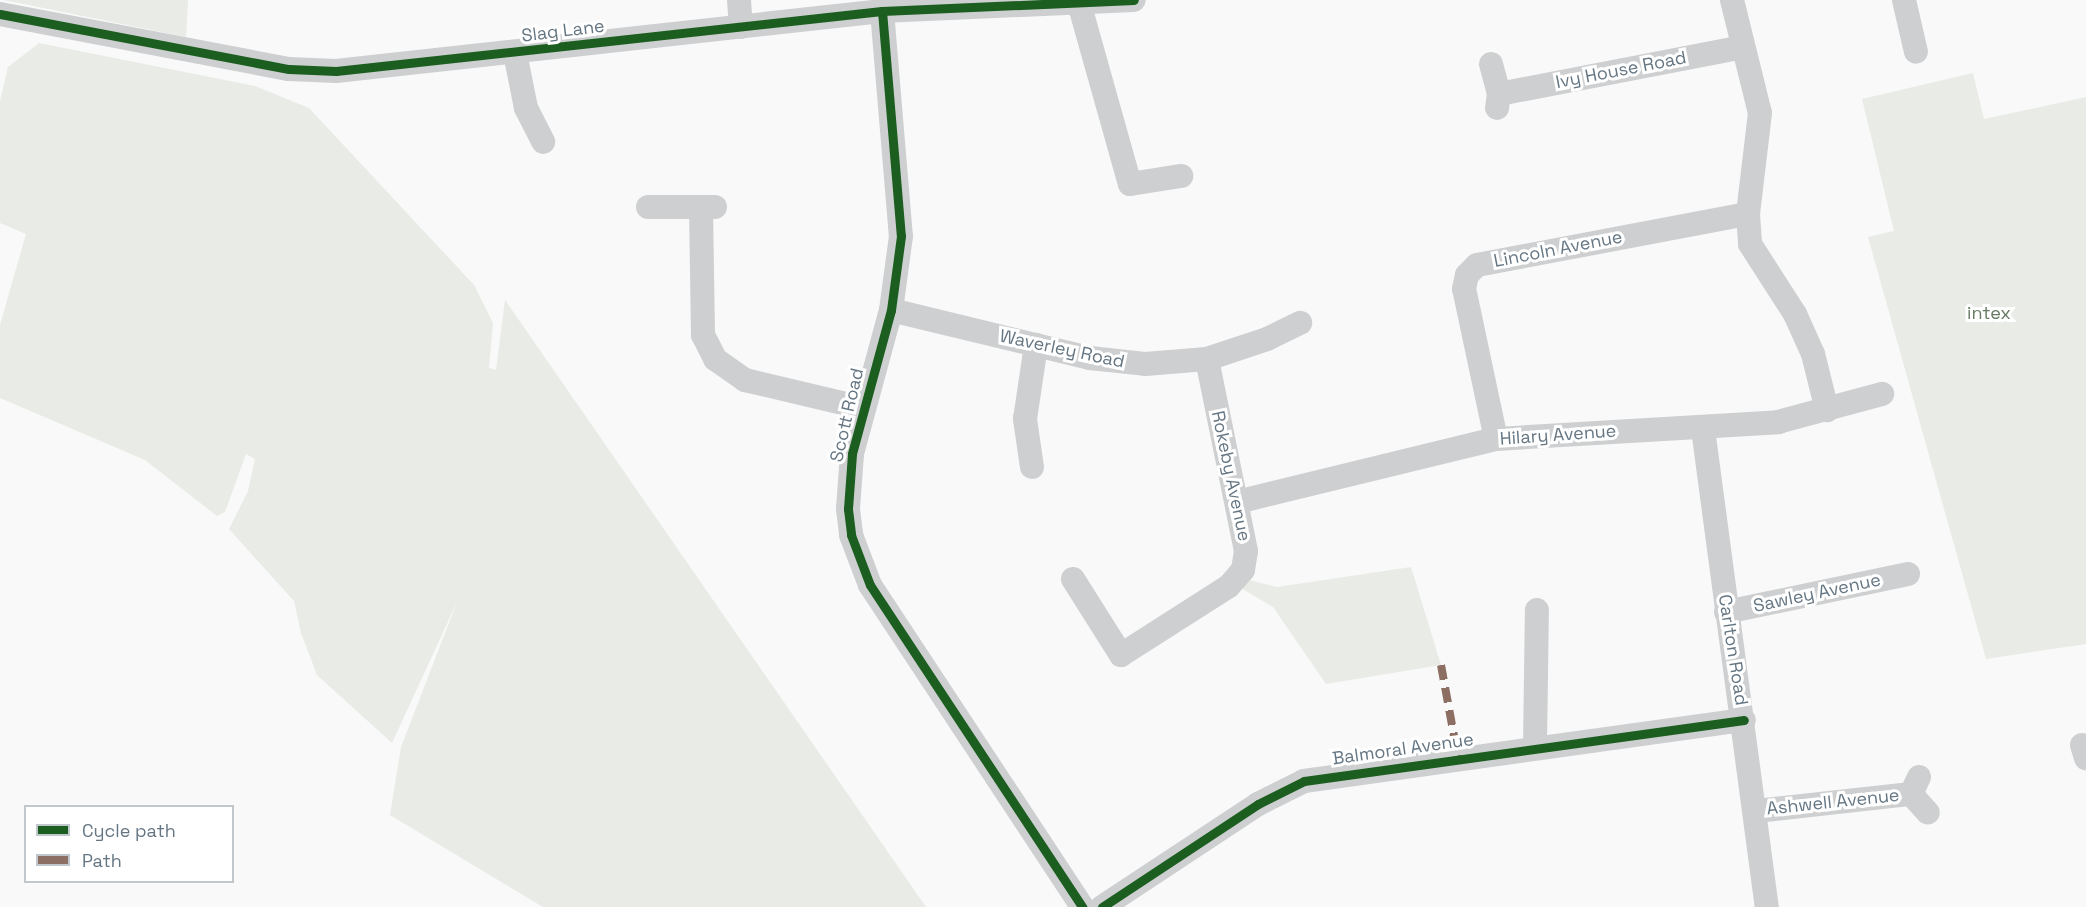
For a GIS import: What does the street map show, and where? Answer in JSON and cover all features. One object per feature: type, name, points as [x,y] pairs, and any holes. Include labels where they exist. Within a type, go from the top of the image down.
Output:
[{"type":"street","points":[[739,0],[741,27]]},
{"type":"street","name":"Slag Lane","points":[[0,15],[311,71],[515,53],[882,11],[1134,0]]},
{"type":"street","points":[[1732,0],[1760,113],[1748,214],[1750,244],[1795,314],[1813,354],[1827,410]]},
{"type":"street","points":[[1909,1],[1916,52]]},
{"type":"street","points":[[1079,3],[1130,184],[1181,176]]},
{"type":"street","name":"Scott Road","points":[[882,11],[901,215],[891,310],[852,454],[848,509],[862,572],[1082,907]]},
{"type":"street","name":"Ivy House Road","points":[[1491,64],[1498,101],[1743,47]]},
{"type":"street","points":[[515,53],[526,108],[543,142]]},
{"type":"street","points":[[648,207],[708,207],[703,335],[715,359],[745,380],[863,408]]},
{"type":"street","name":"Lincoln Avenue","points":[[1496,439],[1464,290],[1467,275],[1477,265],[1748,214]]},
{"type":"street","name":"Waverley Road","points":[[891,310],[1116,363],[1207,359],[1267,339],[1300,322]]},
{"type":"street","points":[[1033,467],[1025,419],[1036,345]]},
{"type":"street","name":"Rokeby Avenue","points":[[1073,579],[1122,655],[1239,578],[1246,551],[1207,359]]},
{"type":"street","name":"Hilary Avenue","points":[[1237,502],[1496,439],[1581,432],[1703,429],[1778,422],[1882,394]]},
{"type":"street","name":"Carlton Road","points":[[1703,429],[1726,612],[1744,720],[1767,907]]},
{"type":"street","name":"Sawley Avenue","points":[[1726,612],[1908,574]]},
{"type":"street","points":[[1535,746],[1536,610]]},
{"type":"street","name":"Balmoral Avenue","points":[[1102,907],[1258,804],[1304,782],[1535,746],[1744,720]]},
{"type":"street","name":"Ashwell Avenue","points":[[1756,811],[1915,785],[1928,813]]},
{"type":"green space","points":[[4,0],[188,0],[186,37]]},
{"type":"green space","points":[[39,43],[255,86],[309,108],[474,285],[493,323],[489,368],[496,370],[505,300],[926,907],[543,907],[390,815],[401,747],[457,602],[392,743],[317,675],[301,633],[294,601],[229,529],[248,491],[255,459],[246,454],[225,512],[217,516],[145,460],[0,398],[0,325],[26,234],[0,223],[0,101],[8,67]]},
{"type":"green space","name":"intex","points":[[1973,73],[1984,119],[2086,97],[2086,644],[1986,659],[1868,237],[1894,231],[1862,99]]},
{"type":"green space","points":[[1411,567],[1441,665],[1326,684],[1273,607],[1241,588],[1249,580],[1277,587]]},
{"type":"marked path","points":[[1441,665],[1458,758]]},
{"type":"cycle path","points":[[0,14],[289,69],[336,71],[882,11],[1134,0]]},
{"type":"cycle path","points":[[882,11],[901,236],[891,310],[852,454],[848,509],[851,535],[870,585],[1082,907]]},
{"type":"cycle path","points":[[1102,907],[1258,804],[1304,781],[1744,720]]}]
